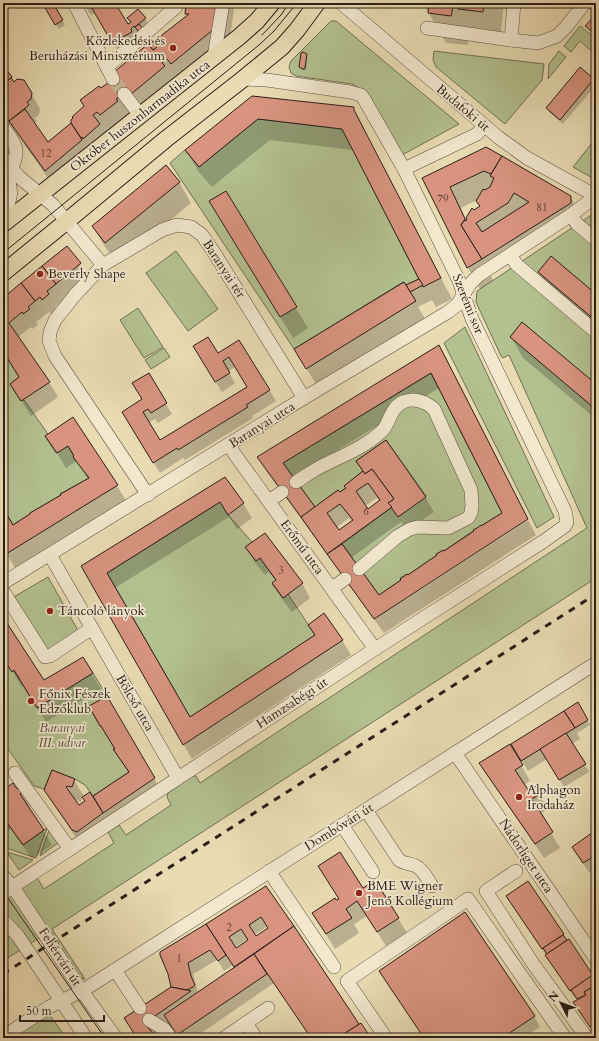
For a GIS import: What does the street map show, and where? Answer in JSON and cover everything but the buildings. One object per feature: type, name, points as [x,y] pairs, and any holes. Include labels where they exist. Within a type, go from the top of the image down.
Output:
[{"type":"main road","name":"Október huszonharmadika utca","points":[[3,224],[214,57],[257,21],[272,3]]},
{"type":"main road","points":[[3,273],[166,139],[282,47],[317,3]]},
{"type":"street","points":[[74,3],[105,67],[176,7],[176,3]]},
{"type":"street","points":[[214,57],[223,3]]},
{"type":"street","name":"Budafoki út","points":[[341,3],[484,126],[527,158],[596,196]]},
{"type":"street","points":[[510,40],[514,3]]},
{"type":"street","points":[[427,28],[510,40],[538,42],[557,36],[585,3]]},
{"type":"street","name":"Szerémi sor","points":[[243,79],[267,80],[350,92],[360,95],[364,100],[404,169],[460,281],[472,318],[539,456],[567,518]]},
{"type":"street","points":[[124,94],[140,115]]},
{"type":"street","points":[[404,169],[477,134],[484,126]]},
{"type":"street","points":[[3,127],[13,140],[16,149],[16,159],[7,169]]},
{"type":"street","points":[[3,157],[12,191],[3,218]]},
{"type":"street","points":[[7,169],[40,194],[67,221],[103,265]]},
{"type":"street","name":"Baranyai utca","points":[[3,583],[304,398],[448,312],[456,305],[470,284],[480,275],[511,256],[596,196]]},
{"type":"street","points":[[571,215],[577,224],[596,240]]},
{"type":"street","name":"Baranyai tér","points":[[148,494],[55,356],[49,341],[50,332],[55,320],[75,295],[103,265],[162,230],[177,225],[191,227],[202,235],[215,254],[304,398]]},
{"type":"street","points":[[511,256],[516,264],[596,332]]},
{"type":"street","points":[[296,482],[319,467],[366,443],[383,430],[390,415],[403,402],[412,400],[426,403],[434,409],[471,490],[471,513],[468,518],[448,528],[418,527],[410,529],[398,536],[359,569]]},
{"type":"street","name":"Erőmű utca","points":[[229,445],[376,649]]},
{"type":"street","points":[[269,501],[282,492]]},
{"type":"street","name":"Hamzsabégi út","points":[[8,890],[544,541],[565,526],[567,518]]},
{"type":"street","name":"Bölcső utca","points":[[50,555],[178,778]]},
{"type":"street","points":[[332,588],[345,579]]},
{"type":"street","points":[[3,591],[45,657],[50,656],[92,628]]},
{"type":"street","name":"Dombóvári út","points":[[3,1037],[49,1007],[82,991],[596,663]]},
{"type":"street","name":"Nádorliget utca","points":[[455,753],[596,959]]},
{"type":"street","points":[[15,773],[70,849]]},
{"type":"street","points":[[366,810],[399,860],[403,863],[412,864],[419,868],[432,886]]},
{"type":"street","points":[[342,825],[373,872]]},
{"type":"street","points":[[516,871],[486,891],[534,965],[587,1038]]},
{"type":"street","points":[[269,872],[334,967]]},
{"type":"street","name":"Fehérvári út","points":[[3,876],[8,890],[116,1038]]},
{"type":"street","points":[[386,1038],[347,981],[468,899],[564,1038]]},
{"type":"street","name":"Fehérvári út","points":[[3,920],[18,936],[86,1038]]},
{"type":"street","points":[[115,970],[140,1008]]},
{"type":"street","points":[[224,1038],[268,1008]]},
{"type":"street","points":[[149,1020],[164,1029],[171,1038]]},
{"type":"street","points":[[246,1023],[256,1038]]},
{"type":"green space","points":[[331,21],[336,21],[459,124],[402,155],[364,91],[352,84],[296,76],[291,73],[289,67],[291,61]]},
{"type":"green space","points":[[580,26],[596,39],[596,55],[580,41],[571,52],[564,46]]},
{"type":"green space","points":[[434,51],[544,64],[542,80],[505,124],[436,67],[433,60]]},
{"type":"green space","points":[[559,51],[566,57],[548,79],[549,64]]},
{"type":"green space","points":[[258,119],[342,129],[419,279],[406,285],[403,282],[294,349],[170,163],[185,150],[199,167]]},
{"type":"green space","points":[[596,138],[596,180],[573,167]]},
{"type":"green space","points":[[596,212],[596,578],[52,929],[85,979],[63,973],[39,938],[3,961],[3,899],[37,878],[44,889],[114,843],[108,832],[119,825],[126,835],[171,805],[167,797],[168,793],[192,776],[196,776],[200,783],[587,528],[509,355],[503,358],[501,356],[476,302],[477,291]]},
{"type":"green space","points":[[176,251],[218,309],[188,331],[146,273]]},
{"type":"green space","points":[[138,308],[163,347],[144,358],[120,320]]},
{"type":"green space","points":[[465,327],[554,517],[537,528],[444,343]]},
{"type":"green space","points":[[164,348],[170,357],[151,369],[145,360]]},
{"type":"green space","points":[[3,351],[19,377],[10,384],[21,401],[24,400],[48,434],[45,436],[56,453],[68,446],[74,456],[73,457],[89,478],[60,494],[61,495],[13,525],[3,508]]},
{"type":"green space","points":[[431,373],[502,513],[444,551],[443,550],[408,575],[407,574],[400,578],[401,580],[379,595],[342,544],[392,507],[398,516],[426,496],[386,440],[356,461],[363,471],[344,486],[346,488],[340,492],[338,490],[315,507],[283,463]]},
{"type":"green space","points":[[220,502],[228,515],[252,542],[246,548],[256,561],[260,558],[276,580],[272,584],[283,598],[288,594],[315,635],[190,717],[107,573]]},
{"type":"green space","points":[[48,577],[80,634],[49,652],[12,598]]},
{"type":"green space","name":"Baranyai III. udvar","points":[[3,653],[37,708],[93,673],[107,696],[89,707],[115,749],[114,750],[129,772],[93,796],[85,785],[75,779],[52,770],[44,789],[34,786],[6,746],[3,745]]},
{"type":"green space","points":[[8,824],[23,845],[47,828],[36,858],[3,847],[3,828]]},
{"type":"green space","points":[[49,830],[58,843],[40,856]]},
{"type":"green space","points":[[7,852],[33,860],[19,870]]},
{"type":"green space","points":[[49,1014],[66,1038],[13,1038],[14,1036]]},
{"type":"tunnel","points":[[113,79],[124,94]]},
{"type":"tram line","points":[[262,35],[281,15],[289,3]]},
{"type":"tram line","points":[[3,253],[259,45],[274,31],[297,3]]},
{"type":"tram line","points":[[3,891],[105,1038]]},
{"type":"railway","points":[[3,974],[596,594]]},
{"type":"place","name":"Közlekedési és Beruházási Minisztérium","points":[[173,48]]},
{"type":"place","name":"Beverly Shape","points":[[40,274]]},
{"type":"place","name":"Táncoló lányok","points":[[50,611]]},
{"type":"place","name":"Főnix Fészek Edzőklub","points":[[31,701]]},
{"type":"place","name":"Alphagon Irodaház","points":[[519,797]]},
{"type":"place","name":"BME Wigner Jenő Kollégium","points":[[359,893]]}]
